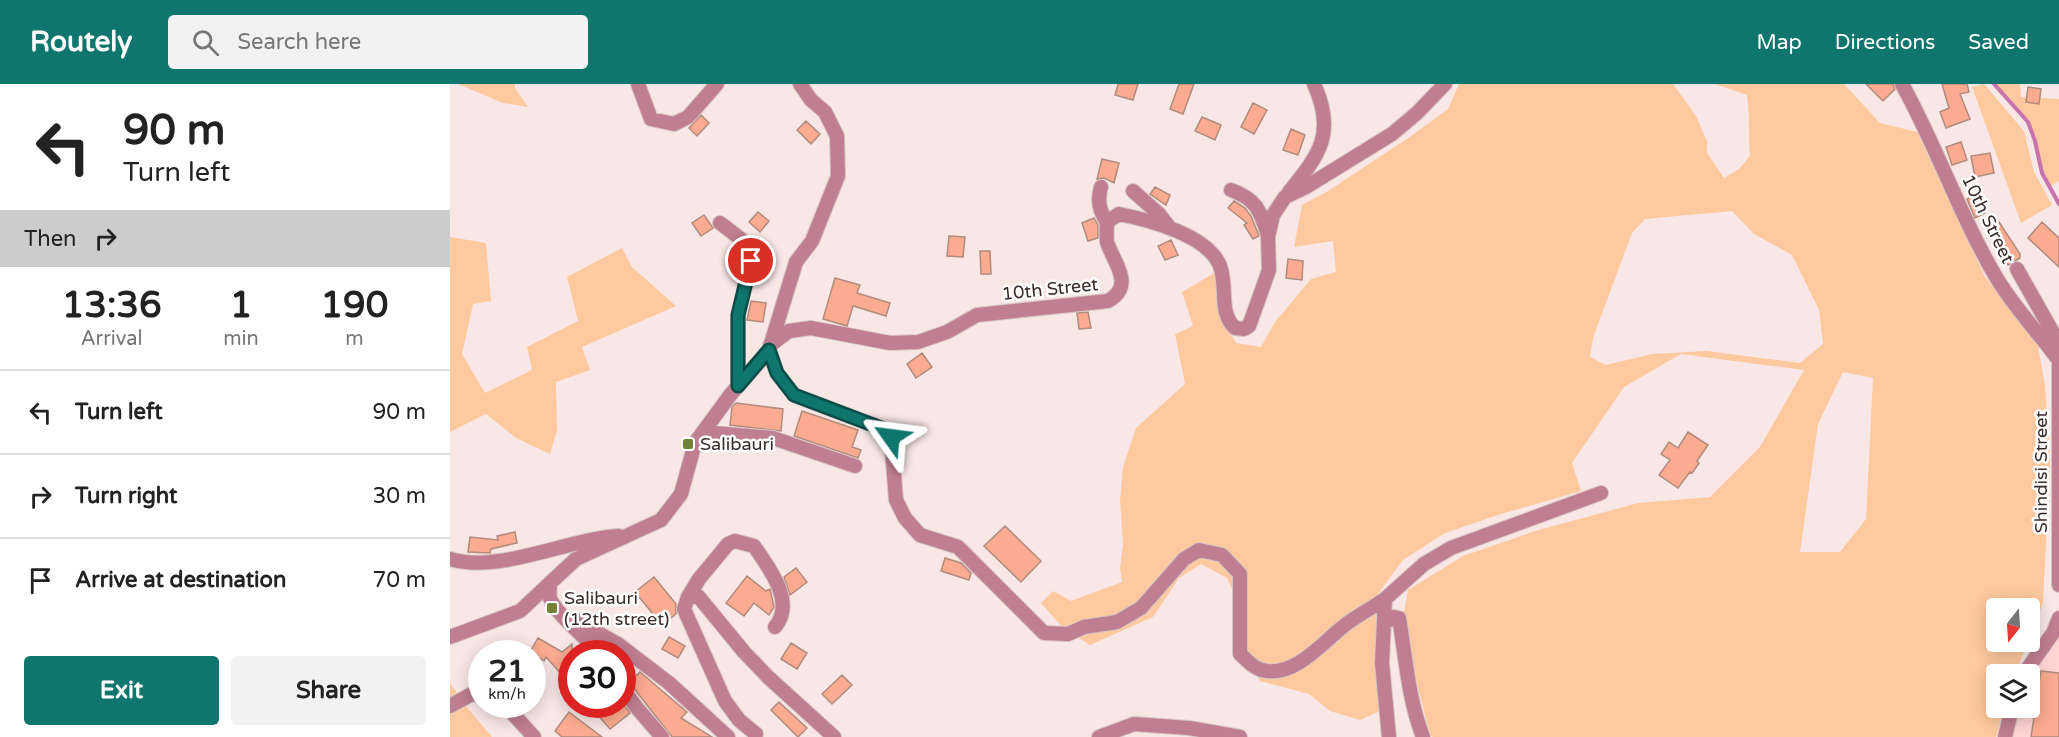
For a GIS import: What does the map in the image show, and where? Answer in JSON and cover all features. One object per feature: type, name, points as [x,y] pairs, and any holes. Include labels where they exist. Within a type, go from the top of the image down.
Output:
[{"type":"street","points":[[638,84],[639,92],[651,119],[674,124],[688,117],[717,84]]},
{"type":"street","points":[[450,637],[520,611],[576,559],[661,520],[681,494],[695,443],[770,347],[796,262],[812,241],[838,176],[837,136],[825,112],[811,100],[800,84]]},
{"type":"street","points":[[1268,237],[1273,215],[1312,164],[1322,147],[1325,124],[1320,96],[1314,84]]},
{"type":"street","points":[[1285,197],[1306,187],[1392,134],[1417,113],[1445,84]]},
{"type":"street","name":"10th Street","points":[[1902,84],[1942,165],[1962,213],[1997,279],[2059,359]]},
{"type":"street","name":"10th Street","points":[[770,347],[789,331],[811,328],[890,343],[918,342],[947,332],[977,315],[1107,301],[1115,297],[1120,290],[1120,268],[1107,240],[1107,222],[1101,213],[1098,195],[1101,187]]},
{"type":"street","points":[[1107,222],[1119,214],[1147,219],[1200,243],[1220,266],[1226,320],[1235,328],[1244,328],[1249,326],[1269,270],[1268,237],[1262,214],[1249,197],[1231,190]]},
{"type":"street","points":[[1133,191],[1159,214],[1170,228]]},
{"type":"street","points":[[720,224],[746,243],[751,261],[738,315],[738,386]]},
{"type":"street","name":"Shindisi Street","points":[[2017,269],[2057,340],[2059,359],[2059,585]]},
{"type":"street","points":[[770,347],[777,373],[794,395],[887,432],[891,437],[896,500],[904,518],[920,535],[958,547],[1044,633],[1068,634],[1084,627],[1117,622],[1142,608],[1184,559],[1199,550],[1222,555],[1240,574],[1240,654],[1253,667],[1274,672],[1297,665],[1348,623],[1385,599],[1424,564],[1451,548],[1602,493]]},
{"type":"street","points":[[703,432],[773,438],[855,466]]},
{"type":"street","points":[[450,559],[483,563],[597,537],[627,535]]},
{"type":"street","points":[[755,737],[756,734],[739,720],[725,701],[684,609],[699,579],[728,544],[735,541],[754,546],[781,592],[784,608],[780,621],[775,627]]},
{"type":"street","points":[[550,584],[550,597],[558,610],[588,640]]},
{"type":"street","points":[[688,597],[698,596],[744,652],[768,677],[834,737]]},
{"type":"street","points":[[1385,599],[1382,663],[1389,737]]},
{"type":"street","points":[[558,610],[618,644],[669,683],[728,737]]},
{"type":"street","points":[[1384,623],[1394,617],[1399,618],[1409,692],[1414,715],[1423,737]]},
{"type":"street","points":[[2031,664],[2056,630],[2059,618]]},
{"type":"street","points":[[450,706],[468,696]]},
{"type":"street","points":[[636,707],[662,737]]},
{"type":"street","points":[[516,718],[534,737]]},
{"type":"street","points":[[2004,737],[2009,718]]},
{"type":"street","points":[[1099,737],[1134,724],[1189,728],[1240,737]]},
{"type":"shaded area","points":[[458,84],[515,84],[515,88],[528,107],[503,103]]},
{"type":"shaded area","points":[[1459,84],[1673,84],[1696,116],[1707,141],[1707,153],[1724,178],[1739,169],[1750,156],[1748,103],[1747,95],[1715,84],[1844,84],[1880,123],[1917,132],[1985,277],[2037,341],[2045,386],[2050,461],[2043,603],[2040,611],[2040,598],[1986,598],[1986,652],[2024,652],[2019,664],[1986,664],[1986,718],[2001,718],[1996,737],[1433,737],[1430,735],[1402,624],[1408,590],[1463,556],[1535,531],[1638,503],[1710,497],[1760,447],[1804,370],[1681,354],[1624,387],[1572,463],[1581,491],[1445,533],[1403,560],[1378,594],[1393,705],[1360,720],[1330,711],[1309,694],[1260,681],[1239,648],[1241,609],[1227,578],[1201,564],[1179,578],[1153,617],[1090,645],[1063,628],[1041,603],[1053,591],[1071,601],[1122,582],[1120,569],[1123,544],[1120,501],[1123,467],[1136,428],[1185,384],[1175,334],[1193,326],[1182,292],[1216,272],[1227,327],[1236,343],[1261,347],[1275,322],[1311,279],[1336,272],[1333,241],[1294,247],[1302,205],[1328,191],[1448,109]],"holes":[[[1732,211],[1754,234],[1792,255],[1819,310],[1823,344],[1800,363],[1707,351],[1652,354],[1606,365],[1590,357],[1593,338],[1632,233],[1645,219]],[[1843,372],[1873,378],[1866,519],[1840,552],[1800,552],[1818,424]]]},
{"type":"shaded area","points":[[1984,84],[2024,131],[2034,172],[2052,205],[2021,223],[1972,87]]},
{"type":"shaded area","points":[[1994,84],[2020,84],[2021,97],[2059,99],[2059,181],[2049,187],[2035,139],[2028,124]]},
{"type":"shaded area","points":[[450,237],[486,243],[491,301],[473,304],[462,354],[485,393],[532,370],[527,347],[578,321],[567,277],[622,248],[632,267],[676,306],[582,347],[590,370],[556,382],[557,431],[550,454],[516,438],[486,414],[450,432]]},
{"type":"shaded area","points":[[2059,634],[2059,737],[2013,737],[2017,718],[2040,718],[2040,664],[2038,664]]},
{"type":"shaded area","points":[[450,683],[468,708],[468,718],[476,718],[492,737],[450,737]]},
{"type":"building","points":[[1118,84],[1138,84],[1133,100],[1115,95]]},
{"type":"building","points":[[1179,84],[1194,84],[1183,114],[1170,109]]},
{"type":"building","points":[[1866,84],[1893,84],[1895,89],[1883,101]]},
{"type":"building","points":[[1942,84],[1967,84],[1969,92],[1960,94],[1970,119],[1946,128],[1940,112],[1949,108]]},
{"type":"building","points":[[2028,87],[2041,89],[2039,104],[2026,102]]},
{"type":"building","points":[[1253,103],[1267,110],[1254,134],[1241,127]]},
{"type":"building","points":[[701,115],[709,123],[697,136],[689,128]]},
{"type":"building","points":[[1202,117],[1221,125],[1215,140],[1195,131]]},
{"type":"building","points":[[806,121],[820,134],[811,144],[797,130]]},
{"type":"building","points":[[1291,129],[1305,135],[1298,155],[1283,150]]},
{"type":"building","points":[[1961,142],[1967,160],[1952,165],[1946,147]]},
{"type":"building","points":[[1990,153],[1994,173],[1975,177],[1971,156]]},
{"type":"building","points":[[1102,159],[1119,163],[1114,183],[1104,178],[1097,179]]},
{"type":"building","points":[[1155,187],[1170,195],[1166,205],[1150,194]]},
{"type":"building","points":[[1975,195],[1985,213],[1975,218],[1967,199]]},
{"type":"building","points":[[1234,201],[1245,208],[1251,216],[1259,236],[1253,239],[1244,225],[1247,223],[1228,208]]},
{"type":"building","points":[[758,212],[769,221],[760,232],[749,222]]},
{"type":"building","points":[[704,215],[713,228],[701,236],[692,223]]},
{"type":"building","points":[[1995,216],[2020,254],[2020,258],[2008,265],[1995,245],[1984,221]]},
{"type":"building","points":[[1094,218],[1098,225],[1098,238],[1088,241],[1082,223]]},
{"type":"building","points":[[2042,222],[2059,238],[2059,267],[2028,238]]},
{"type":"building","points":[[949,236],[965,237],[963,257],[947,256]]},
{"type":"building","points":[[1171,240],[1178,255],[1165,260],[1158,246]]},
{"type":"building","points":[[980,251],[990,251],[991,274],[981,274]]},
{"type":"building","points":[[1288,259],[1303,261],[1302,280],[1286,278]]},
{"type":"building","points":[[835,278],[860,285],[857,293],[890,303],[886,316],[853,306],[847,326],[823,319]]},
{"type":"building","points":[[751,301],[766,303],[763,322],[747,320]]},
{"type":"building","points":[[1088,312],[1091,328],[1079,329],[1077,313]]},
{"type":"building","points":[[922,353],[932,367],[916,378],[907,364]]},
{"type":"building","points":[[736,403],[783,409],[781,431],[730,425],[732,407]]},
{"type":"building","points":[[802,411],[858,430],[852,447],[861,450],[858,458],[794,436]]},
{"type":"building","points":[[1688,432],[1708,445],[1697,461],[1699,463],[1678,488],[1659,475],[1670,460],[1661,454],[1669,442],[1678,448]]},
{"type":"building","points":[[1005,526],[1041,561],[1021,582],[984,546]]},
{"type":"building","points":[[515,532],[517,543],[491,549],[490,553],[468,552],[470,537],[498,540],[497,536]]},
{"type":"building","points":[[945,558],[961,563],[971,573],[969,580],[941,571]]},
{"type":"building","points":[[796,568],[807,582],[790,595],[784,577]]},
{"type":"building","points":[[747,576],[766,591],[770,589],[774,607],[769,615],[754,603],[744,616],[726,603]]},
{"type":"building","points":[[654,577],[676,604],[676,614],[662,625],[635,592]]},
{"type":"building","points":[[669,637],[685,646],[678,658],[662,649]]},
{"type":"building","points":[[546,643],[558,650],[558,670],[546,657]]},
{"type":"building","points":[[791,643],[807,653],[797,669],[781,659]]},
{"type":"building","points":[[2041,671],[2059,673],[2059,737],[2031,737],[2034,718],[2040,718]]},
{"type":"building","points":[[640,672],[687,712],[681,718],[712,737],[672,737],[636,691],[636,676]]},
{"type":"building","points":[[842,675],[852,685],[832,704],[822,694]]},
{"type":"building","points":[[779,702],[807,728],[798,737],[771,710]]},
{"type":"building","points":[[565,718],[577,718],[602,737],[562,737],[555,731]]},
{"type":"building","points":[[600,718],[624,718],[610,729]]},
{"type":"waterway","points":[[1994,84],[2028,122],[2042,173],[2059,204]]},
{"type":"place","name":"Salibauri","points":[[688,444]]},
{"type":"place","name":"Salibauri (12th street)","points":[[552,608]]},
{"type":"route","points":[[751,261],[738,315],[738,386],[769,350],[777,373],[794,395],[881,428],[891,437]]}]
